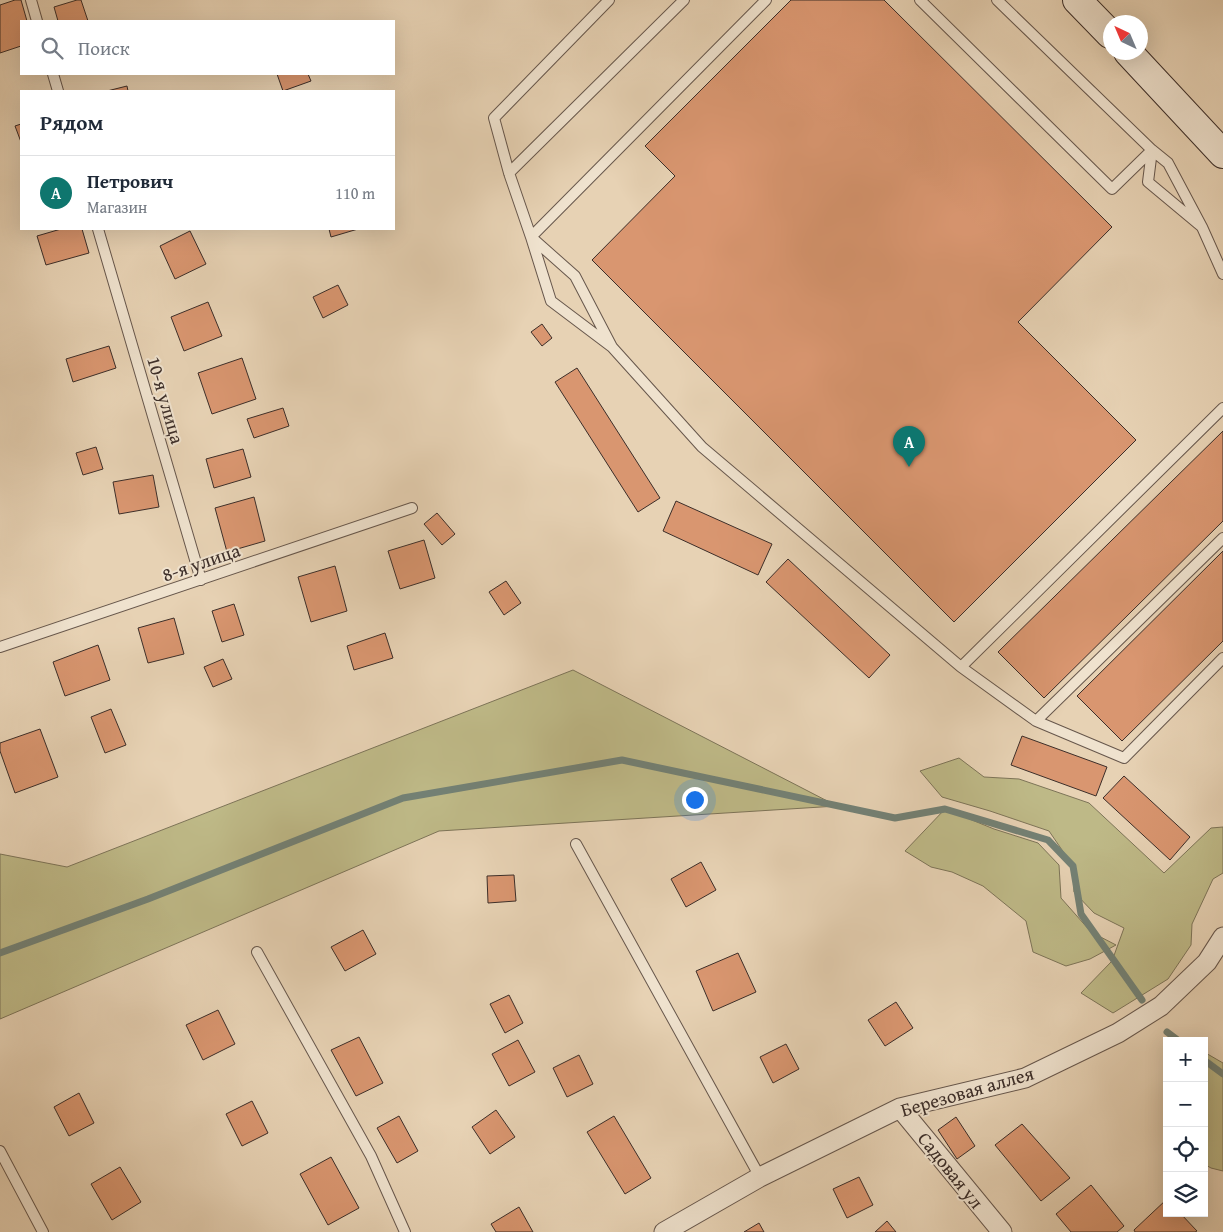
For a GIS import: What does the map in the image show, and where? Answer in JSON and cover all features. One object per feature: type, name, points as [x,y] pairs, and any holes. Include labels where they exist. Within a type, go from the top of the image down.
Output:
[{"type":"street","points":[[1077,0],[1103,27]]},
{"type":"street","points":[[1135,60],[1223,154]]},
{"type":"street","name":"Березовая аллея","points":[[664,1232],[760,1178],[900,1108],[1025,1078],[1118,1033],[1161,1006],[1207,962],[1223,937]]},
{"type":"street","name":"Садовая ул","points":[[900,1108],[1002,1232]]},
{"type":"lane","points":[[31,0],[37,20]]},
{"type":"lane","points":[[609,0],[494,118],[509,173],[551,301],[612,347],[702,447],[961,667],[1036,721],[1124,758],[1223,658]]},
{"type":"lane","points":[[509,173],[684,0]]},
{"type":"lane","points":[[531,237],[766,0]]},
{"type":"lane","points":[[920,0],[1112,189],[1152,150]]},
{"type":"lane","points":[[997,0],[1152,150],[1168,163],[1202,227],[1223,274]]},
{"type":"lane","points":[[53,75],[58,90]]},
{"type":"lane","points":[[1152,150],[1148,182],[1202,227]]},
{"type":"lane","name":"10-я улица","points":[[98,230],[201,580]]},
{"type":"lane","points":[[531,237],[575,276],[612,347]]},
{"type":"lane","points":[[961,667],[1223,408]]},
{"type":"lane","name":"8-я улица","points":[[0,647],[412,508]]},
{"type":"lane","points":[[1036,721],[1223,538]]},
{"type":"lane","points":[[576,844],[760,1178]]},
{"type":"lane","points":[[257,952],[370,1156],[405,1232]]},
{"type":"lane","points":[[0,1151],[43,1232]]},
{"type":"shaded area","points":[[573,670],[837,806],[439,831],[0,1019],[0,854],[67,867]]},
{"type":"shaded area","points":[[959,758],[984,777],[1019,779],[1089,803],[1164,873],[1211,828],[1223,827],[1223,873],[1213,879],[1192,924],[1191,945],[1168,979],[1113,1013],[1081,993],[1112,961],[1124,928],[1094,913],[1074,892],[1073,866],[1049,831],[942,797],[920,771]]},
{"type":"shaded area","points":[[945,809],[994,829],[1038,843],[1059,865],[1061,898],[1091,932],[1116,945],[1090,959],[1066,966],[1033,952],[1026,921],[983,886],[952,872],[931,867],[905,851]]},
{"type":"shaded area","points":[[1208,1054],[1223,1063],[1223,1171],[1208,1166]]},
{"type":"building","points":[[21,0],[27,20],[20,20],[20,46],[0,53],[0,5]]},
{"type":"building","points":[[81,0],[88,20],[58,20],[54,7]]},
{"type":"building","points":[[791,0],[884,0],[1112,227],[1018,322],[1136,440],[954,622],[592,260],[675,176],[645,146]]},
{"type":"building","points":[[277,75],[308,75],[311,81],[283,90]]},
{"type":"building","points":[[127,86],[128,90],[111,90]]},
{"type":"building","points":[[20,124],[20,139],[15,126]]},
{"type":"building","points":[[58,230],[82,230],[89,253],[46,265],[37,236]]},
{"type":"building","points":[[329,230],[355,230],[331,237]]},
{"type":"building","points":[[190,231],[206,264],[175,279],[160,246]]},
{"type":"building","points":[[338,285],[348,305],[323,318],[313,297]]},
{"type":"building","points":[[208,302],[222,336],[184,351],[171,317]]},
{"type":"building","points":[[542,324],[552,338],[542,346],[531,332]]},
{"type":"building","points":[[109,346],[116,368],[73,382],[66,359]]},
{"type":"building","points":[[242,358],[256,399],[212,414],[198,373]]},
{"type":"building","points":[[577,368],[660,498],[638,512],[555,382]]},
{"type":"building","points":[[283,408],[289,426],[254,438],[247,419]]},
{"type":"building","points":[[1223,431],[1223,521],[1044,698],[998,652]]},
{"type":"building","points":[[96,447],[103,469],[83,475],[76,453]]},
{"type":"building","points":[[243,449],[251,477],[214,488],[206,459]]},
{"type":"building","points":[[153,475],[159,507],[119,514],[113,482]]},
{"type":"building","points":[[254,497],[265,541],[227,552],[215,508]]},
{"type":"building","points":[[676,501],[772,544],[758,575],[663,531]]},
{"type":"building","points":[[437,513],[455,534],[442,545],[424,524]]},
{"type":"building","points":[[424,540],[435,578],[400,589],[388,551]]},
{"type":"building","points":[[1223,551],[1223,641],[1122,741],[1077,696]]},
{"type":"building","points":[[788,559],[890,655],[869,678],[766,582]]},
{"type":"building","points":[[335,566],[347,611],[311,622],[298,577]]},
{"type":"building","points":[[506,581],[521,603],[504,615],[489,592]]},
{"type":"building","points":[[234,604],[244,635],[222,642],[212,611]]},
{"type":"building","points":[[174,618],[184,654],[148,663],[138,628]]},
{"type":"building","points":[[385,633],[393,658],[354,670],[347,646]]},
{"type":"building","points":[[98,645],[110,680],[65,696],[53,662]]},
{"type":"building","points":[[223,659],[232,679],[213,687],[204,667]]},
{"type":"building","points":[[111,709],[126,745],[105,753],[91,717]]},
{"type":"building","points":[[40,729],[58,777],[15,793],[0,751],[0,743]]},
{"type":"building","points":[[1022,736],[1107,767],[1096,796],[1011,765]]},
{"type":"building","points":[[1124,776],[1190,837],[1170,860],[1103,798]]},
{"type":"building","points":[[701,862],[716,890],[686,907],[671,879]]},
{"type":"building","points":[[514,875],[516,901],[488,903],[487,876]]},
{"type":"building","points":[[363,930],[376,954],[345,971],[331,947]]},
{"type":"building","points":[[738,953],[756,992],[713,1011],[696,971]]},
{"type":"building","points":[[509,995],[523,1023],[505,1033],[490,1004]]},
{"type":"building","points":[[896,1002],[913,1028],[885,1046],[868,1020]]},
{"type":"building","points":[[218,1010],[235,1044],[203,1060],[186,1025]]},
{"type":"building","points":[[359,1037],[383,1083],[356,1096],[331,1050]]},
{"type":"building","points":[[518,1040],[535,1072],[509,1086],[492,1054]]},
{"type":"building","points":[[786,1044],[799,1069],[773,1083],[760,1057]]},
{"type":"building","points":[[579,1055],[593,1084],[567,1097],[553,1068]]},
{"type":"building","points":[[79,1093],[94,1123],[69,1136],[54,1107]]},
{"type":"building","points":[[252,1101],[268,1133],[242,1146],[226,1114]]},
{"type":"building","points":[[496,1110],[515,1137],[490,1154],[472,1127]]},
{"type":"building","points":[[399,1116],[418,1151],[397,1163],[377,1128]]},
{"type":"building","points":[[614,1116],[651,1178],[625,1194],[587,1132]]},
{"type":"building","points":[[956,1117],[975,1146],[957,1159],[938,1130]]},
{"type":"building","points":[[1022,1124],[1070,1178],[1041,1201],[995,1145]]},
{"type":"building","points":[[331,1157],[359,1208],[328,1225],[300,1174]]},
{"type":"building","points":[[120,1167],[141,1202],[112,1220],[91,1184]]},
{"type":"building","points":[[859,1177],[873,1205],[847,1218],[833,1189]]},
{"type":"building","points":[[1091,1185],[1124,1226],[1117,1232],[1071,1232],[1056,1214]]},
{"type":"building","points":[[1163,1203],[1163,1217],[1184,1217],[1197,1231],[1135,1232],[1134,1230]]},
{"type":"building","points":[[519,1207],[533,1232],[496,1232],[491,1224]]},
{"type":"building","points":[[887,1221],[896,1232],[875,1232]]},
{"type":"building","points":[[759,1223],[764,1232],[744,1232]]},
{"type":"waterway","points":[[0,953],[148,899],[403,798],[622,760],[895,818],[945,809],[1048,840],[1073,866],[1081,914],[1142,1000]]},
{"type":"waterway","points":[[1167,1032],[1174,1037]]},
{"type":"waterway","points":[[1208,1063],[1223,1074]]},
{"type":"place","name":"Петрович","points":[[909,467]]}]
